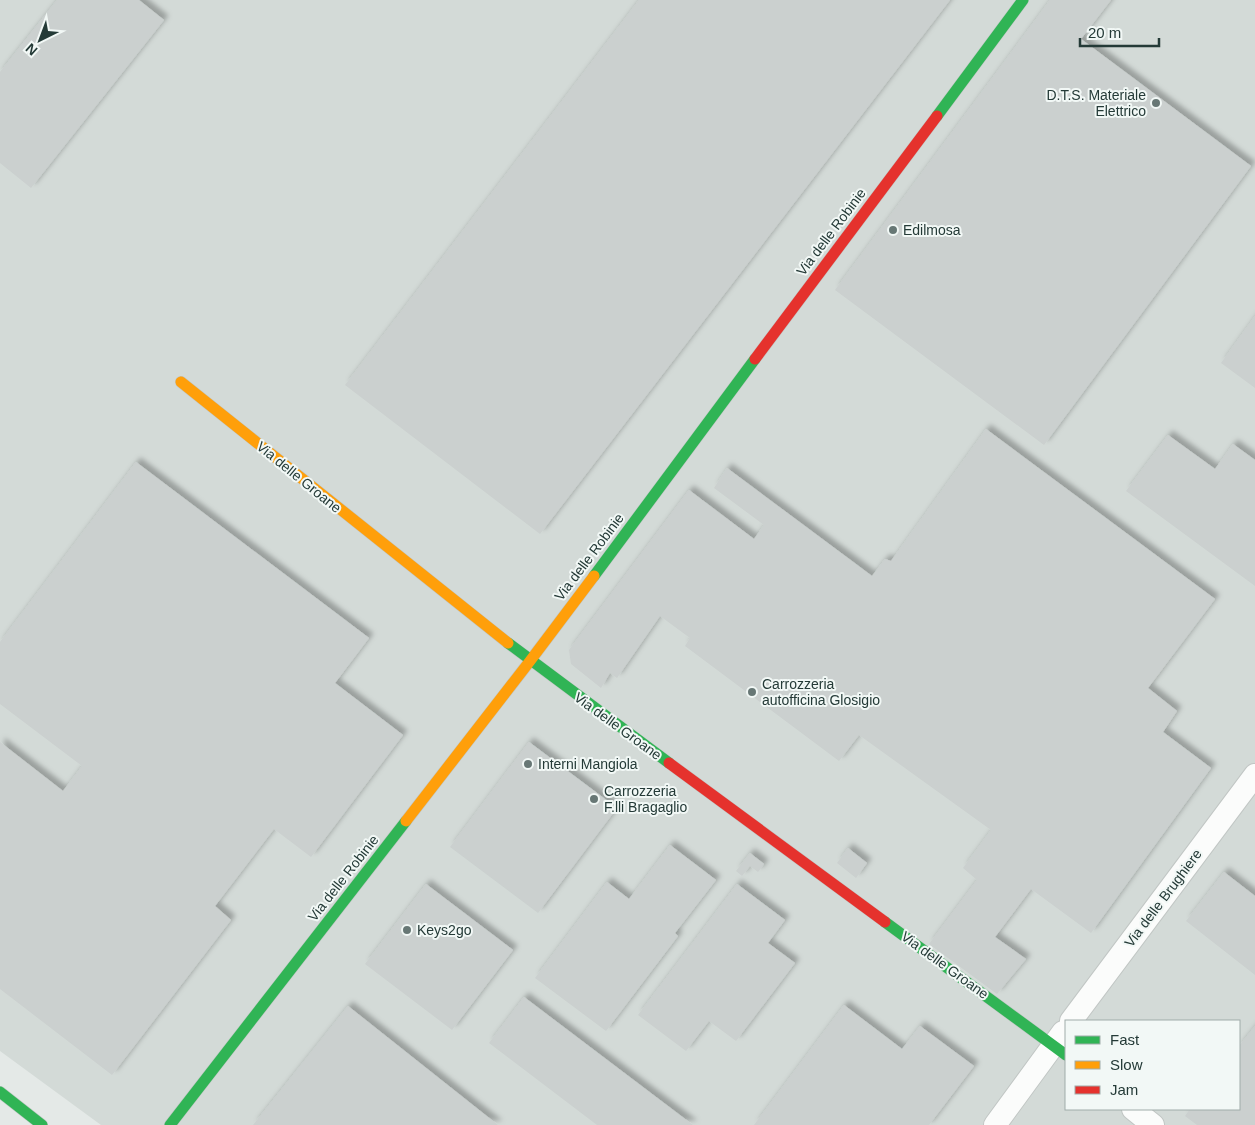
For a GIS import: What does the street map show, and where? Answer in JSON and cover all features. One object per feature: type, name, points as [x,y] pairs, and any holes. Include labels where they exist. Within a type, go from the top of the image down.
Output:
[{"type":"street","name":"Via delle Robinie","points":[[170,1125],[530,661],[1023,0]]},
{"type":"street","name":"Via delle Groane","points":[[181,382],[530,661],[1062,1043]]},
{"type":"street","name":"Via delle Brughiere","points":[[1072,1020],[1255,775]]},
{"type":"street","points":[[995,1125],[1062,1043]]},
{"type":"street","points":[[0,1092],[42,1125]]},
{"type":"street","points":[[1134,1110],[1154,1125]]},
{"type":"shaded area","points":[[0,0],[1255,0],[1255,1125],[101,1125],[0,1051]]},
{"type":"building","points":[[57,0],[139,0],[164,20],[31,188],[0,163],[0,72]]},
{"type":"building","points":[[639,0],[950,0],[540,534],[345,385]]},
{"type":"building","points":[[1050,0],[1111,0],[1081,39],[1251,166],[1044,445],[835,290]]},
{"type":"building","points":[[1255,316],[1255,388],[1221,363]]},
{"type":"building","points":[[986,429],[1215,599],[1148,688],[1177,711],[1163,732],[1211,768],[1091,933],[1031,889],[995,937],[1026,959],[997,994],[929,944],[977,880],[963,868],[991,830],[859,735],[839,761],[685,646],[690,638],[660,616],[617,678],[610,673],[601,688],[571,664],[569,650],[689,490],[754,539],[764,525],[714,488],[727,468],[872,576],[885,559],[891,561]]},
{"type":"building","points":[[1168,435],[1215,469],[1233,444],[1255,460],[1255,586],[1126,491]]},
{"type":"building","points":[[136,462],[369,638],[335,683],[403,735],[311,857],[274,829],[215,906],[231,920],[112,1075],[0,989],[0,742],[63,791],[82,766],[0,704],[0,642]]},
{"type":"building","points":[[529,742],[617,808],[538,913],[450,847]]},
{"type":"building","points":[[670,845],[716,880],[675,933],[678,936],[606,1031],[535,978],[607,882],[629,899]]},
{"type":"building","points":[[848,848],[867,863],[856,878],[837,863]]},
{"type":"building","points":[[750,853],[764,864],[758,872],[750,866],[742,876],[736,871]]},
{"type":"building","points":[[1224,872],[1255,896],[1255,975],[1186,921]]},
{"type":"building","points":[[426,884],[513,950],[452,1030],[365,964]]},
{"type":"building","points":[[737,884],[785,920],[768,943],[795,963],[736,1041],[709,1021],[686,1051],[638,1015]]},
{"type":"building","points":[[524,997],[693,1125],[597,1125],[489,1043]]},
{"type":"building","points":[[844,1005],[902,1049],[920,1026],[974,1066],[929,1125],[754,1125]]},
{"type":"building","points":[[348,1006],[498,1125],[253,1125]]},
{"type":"building","points":[[1255,1026],[1255,1125],[1197,1125],[1185,1116],[1189,1110],[1240,1110],[1240,1045]]},
{"type":"traffic: fast","points":[[937,116],[1023,0]]},
{"type":"traffic: fast","points":[[594,576],[755,359]]},
{"type":"traffic: fast","points":[[508,643],[669,763]]},
{"type":"traffic: fast","points":[[170,1125],[406,821]]},
{"type":"traffic: fast","points":[[885,922],[1065,1054]]},
{"type":"traffic: fast","points":[[0,1092],[42,1125]]},
{"type":"traffic: slow","points":[[181,382],[508,643]]},
{"type":"traffic: slow","points":[[406,821],[594,576]]},
{"type":"traffic: jam","points":[[755,359],[937,116]]},
{"type":"traffic: jam","points":[[669,763],[885,922]]},
{"type":"place","name":"D.T.S. Materiale Elettrico","points":[[1156,103]]},
{"type":"place","name":"Edilmosa","points":[[893,230]]},
{"type":"place","name":"Carrozzeria autofficina Glosigio","points":[[752,692]]},
{"type":"place","name":"Interni Mangiola","points":[[528,764]]},
{"type":"place","name":"Carrozzeria F.lli Bragaglio","points":[[594,799]]},
{"type":"place","name":"Keys2go","points":[[407,930]]}]
